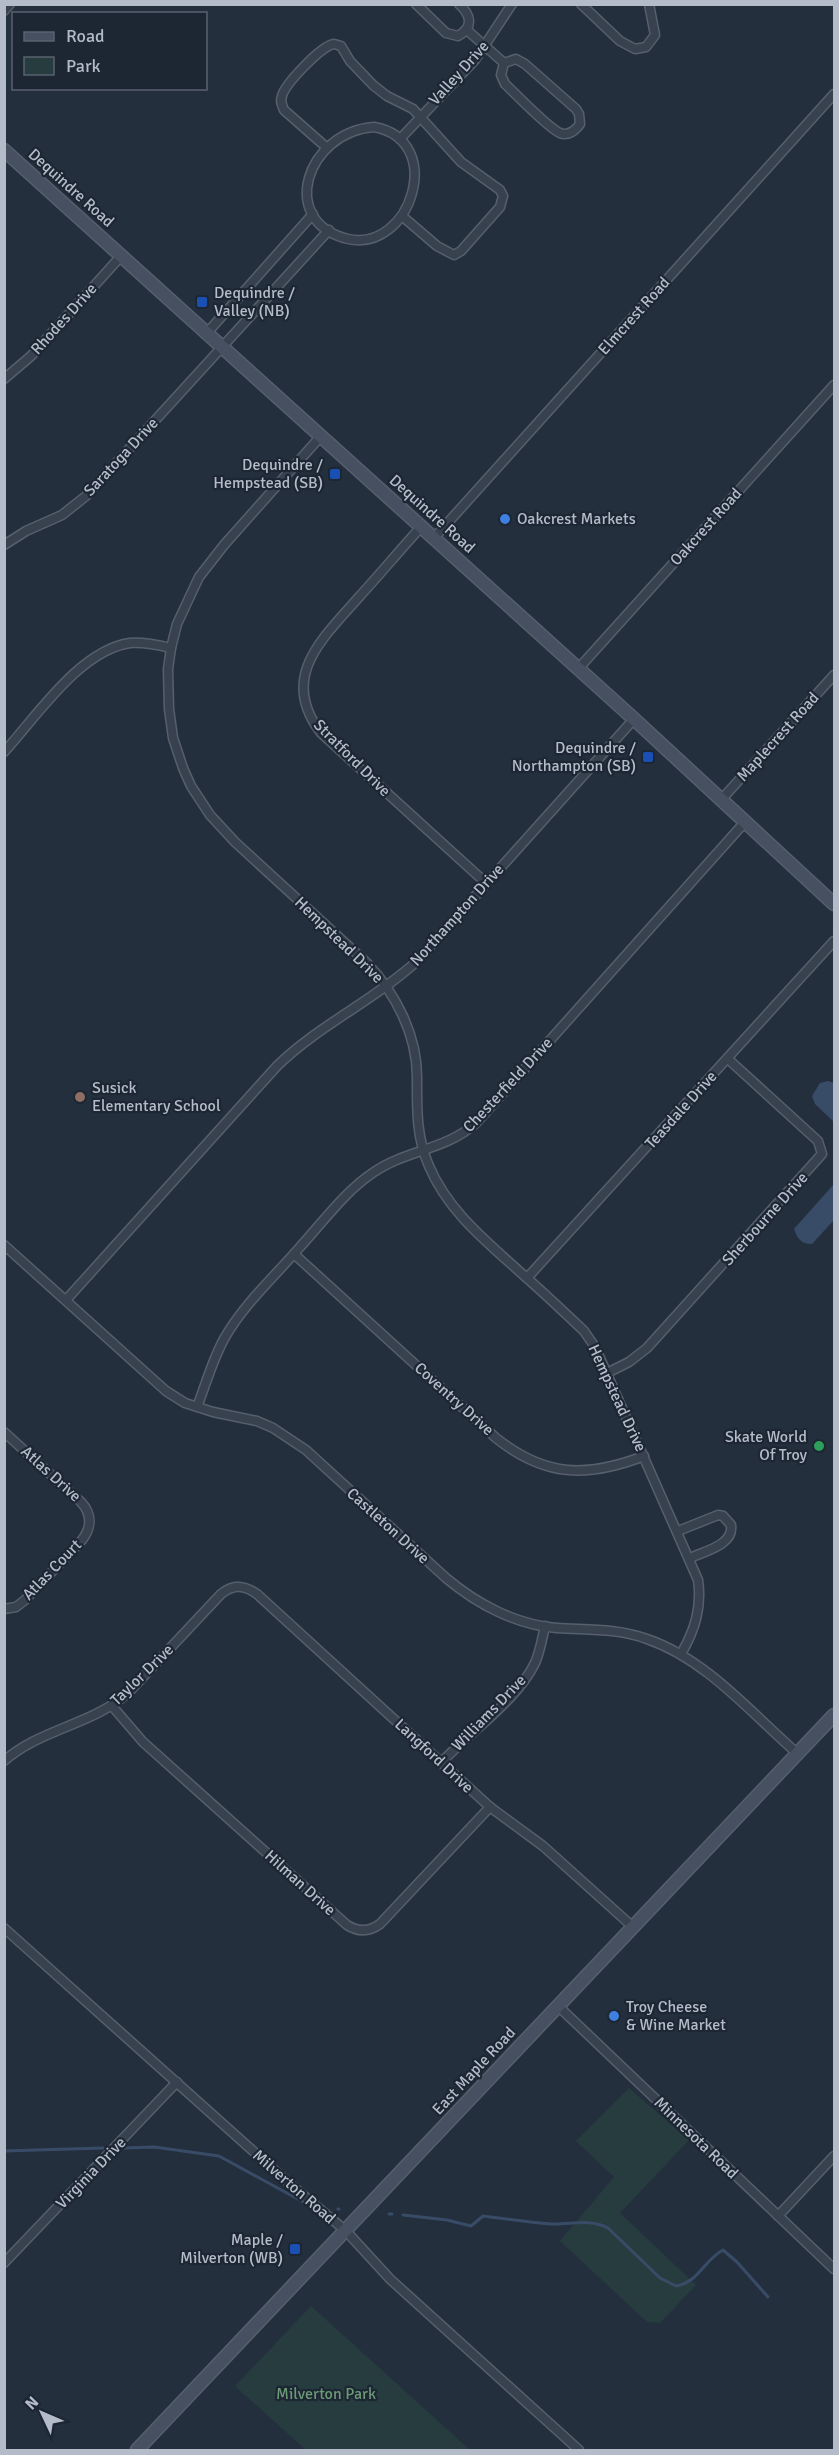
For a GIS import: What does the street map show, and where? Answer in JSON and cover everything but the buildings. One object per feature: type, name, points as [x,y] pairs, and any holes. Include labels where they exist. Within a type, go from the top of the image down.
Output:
[{"type":"main road","name":"Dequindre Road","points":[[4,150],[634,719],[834,904]]},
{"type":"main road","name":"East Maple Road","points":[[137,2451],[834,1715]]},
{"type":"street","points":[[4,11],[10,4]]},
{"type":"street","points":[[416,4],[452,36],[458,36],[467,30],[470,24],[469,16],[459,4]]},
{"type":"street","name":"Valley Drive","points":[[400,139],[464,73],[485,47],[512,4]]},
{"type":"street","points":[[581,4],[620,41],[635,49],[646,47],[655,35],[649,4]]},
{"type":"street","points":[[467,30],[504,63]]},
{"type":"street","points":[[326,147],[284,110],[281,102],[285,89],[321,49],[327,45],[341,46],[350,61],[373,85],[387,96],[413,109],[461,162],[501,190],[503,202],[468,244],[454,255],[437,246],[402,216]]},
{"type":"street","points":[[516,59],[532,70],[576,109],[580,118],[578,128],[567,134],[556,131],[506,84],[501,75],[504,63],[516,59]]},
{"type":"street","name":"Elmcrest Road","points":[[434,538],[834,94]]},
{"type":"street","points":[[362,128],[381,128],[400,139],[412,155],[415,174],[411,196],[402,216],[384,233],[362,240],[340,236],[328,230],[313,214],[307,196],[307,181],[316,160],[326,147],[341,135],[362,128]]},
{"type":"street","points":[[206,334],[313,214]]},
{"type":"street","points":[[220,347],[328,230]]},
{"type":"street","name":"Rhodes Drive","points":[[4,379],[31,356],[121,256]]},
{"type":"street","name":"Saratoga Drive","points":[[4,545],[26,531],[62,515],[86,496],[220,347]]},
{"type":"street","name":"Oakcrest Road","points":[[578,669],[834,384]]},
{"type":"street","name":"Hempstead Drive","points":[[321,436],[212,559],[187,600],[177,624],[171,648],[168,692],[172,731],[183,768],[199,798],[222,830],[350,947],[385,985],[405,1020],[413,1044],[417,1077],[417,1123],[424,1151],[436,1182],[452,1206],[584,1331],[595,1347],[690,1558],[699,1591],[698,1612],[691,1635],[681,1654]]},
{"type":"street","name":"Stratford Drive","points":[[421,527],[321,640],[307,667],[304,682],[305,699],[311,718],[321,733],[486,883]]},
{"type":"street","points":[[4,752],[75,672],[96,655],[130,643],[149,643],[171,648]]},
{"type":"street","name":"Maplecrest Road","points":[[721,800],[834,675]]},
{"type":"street","name":"Northampton Drive","points":[[66,1300],[277,1066],[305,1040],[416,962],[634,719]]},
{"type":"street","name":"Chesterfield Drive","points":[[197,1407],[215,1357],[244,1311],[362,1180],[393,1162],[458,1137],[476,1123],[745,822]]},
{"type":"street","name":"Teasdale Drive","points":[[527,1278],[834,941]]},
{"type":"street","name":"Sherbourne Drive","points":[[607,1373],[629,1362],[647,1348],[822,1154],[818,1141],[728,1059]]},
{"type":"street","name":"Castleton Drive","points":[[4,1245],[166,1392],[213,1412],[247,1417],[285,1435],[306,1450],[456,1587],[494,1610],[515,1619],[545,1626],[608,1630],[631,1634],[681,1654],[798,1754]]},
{"type":"street","name":"Coventry Drive","points":[[294,1254],[496,1438],[523,1457],[554,1469],[581,1472],[611,1468],[644,1456]]},
{"type":"street","name":"Atlas Drive","points":[[4,1432],[81,1502],[87,1509],[90,1521]]},
{"type":"street","points":[[678,1531],[718,1515],[723,1516],[731,1524],[730,1537],[725,1542],[690,1558]]},
{"type":"street","name":"Atlas Court","points":[[4,1609],[16,1607],[25,1600],[82,1540],[90,1521]]},
{"type":"street","name":"Taylor Drive","points":[[4,1761],[26,1746],[95,1716],[112,1706],[128,1693],[222,1594],[235,1586]]},
{"type":"street","name":"Langford Drive","points":[[235,1586],[249,1588],[257,1594],[490,1807],[543,1846],[633,1927]]},
{"type":"street","name":"Williams Drive","points":[[441,1762],[494,1712],[527,1675],[539,1651],[545,1626]]},
{"type":"street","name":"Hilman Drive","points":[[112,1706],[143,1742],[346,1925],[360,1931],[380,1924],[490,1807]]},
{"type":"street","name":"Milverton Road","points":[[4,1928],[346,2231],[390,2279],[579,2451]]},
{"type":"street","name":"Minnesota Road","points":[[558,2006],[834,2269]]},
{"type":"street","name":"Virginia Drive","points":[[4,2263],[177,2082]]},
{"type":"street","points":[[778,2216],[834,2156]]},
{"type":"green space","points":[[629,2088],[689,2140],[620,2213],[696,2285],[660,2323],[647,2322],[560,2241],[614,2177],[576,2141]]},
{"type":"green space","name":"Milverton Park","points":[[311,2306],[470,2450],[306,2450],[235,2386]]},
{"type":"water","points":[[828,1081],[834,1083],[834,1122],[815,1104],[812,1096],[820,1083]]},
{"type":"water","points":[[834,1184],[834,1220],[812,1244],[802,1242],[794,1229]]},
{"type":"waterway","points":[[124,2148],[154,2147],[219,2156],[307,2204]]},
{"type":"waterway","points":[[4,2151],[103,2148]]},
{"type":"waterway","points":[[403,2215],[447,2220],[471,2226],[483,2216],[551,2224],[594,2223],[608,2228],[660,2278],[676,2286],[690,2280],[723,2250],[737,2262],[768,2297]]},
{"type":"place","name":"Dequindre / Valley (NB)","points":[[202,302]]},
{"type":"place","name":"Dequindre / Hempstead (SB)","points":[[335,474]]},
{"type":"place","name":"Oakcrest Markets","points":[[505,519]]},
{"type":"place","name":"Dequindre / Northampton (SB)","points":[[648,757]]},
{"type":"place","name":"Susick Elementary School","points":[[80,1097]]},
{"type":"place","name":"Skate World Of Troy","points":[[819,1446]]},
{"type":"place","name":"Troy Cheese & Wine Market","points":[[614,2016]]},
{"type":"place","name":"Maple / Milverton (WB)","points":[[295,2249]]}]
